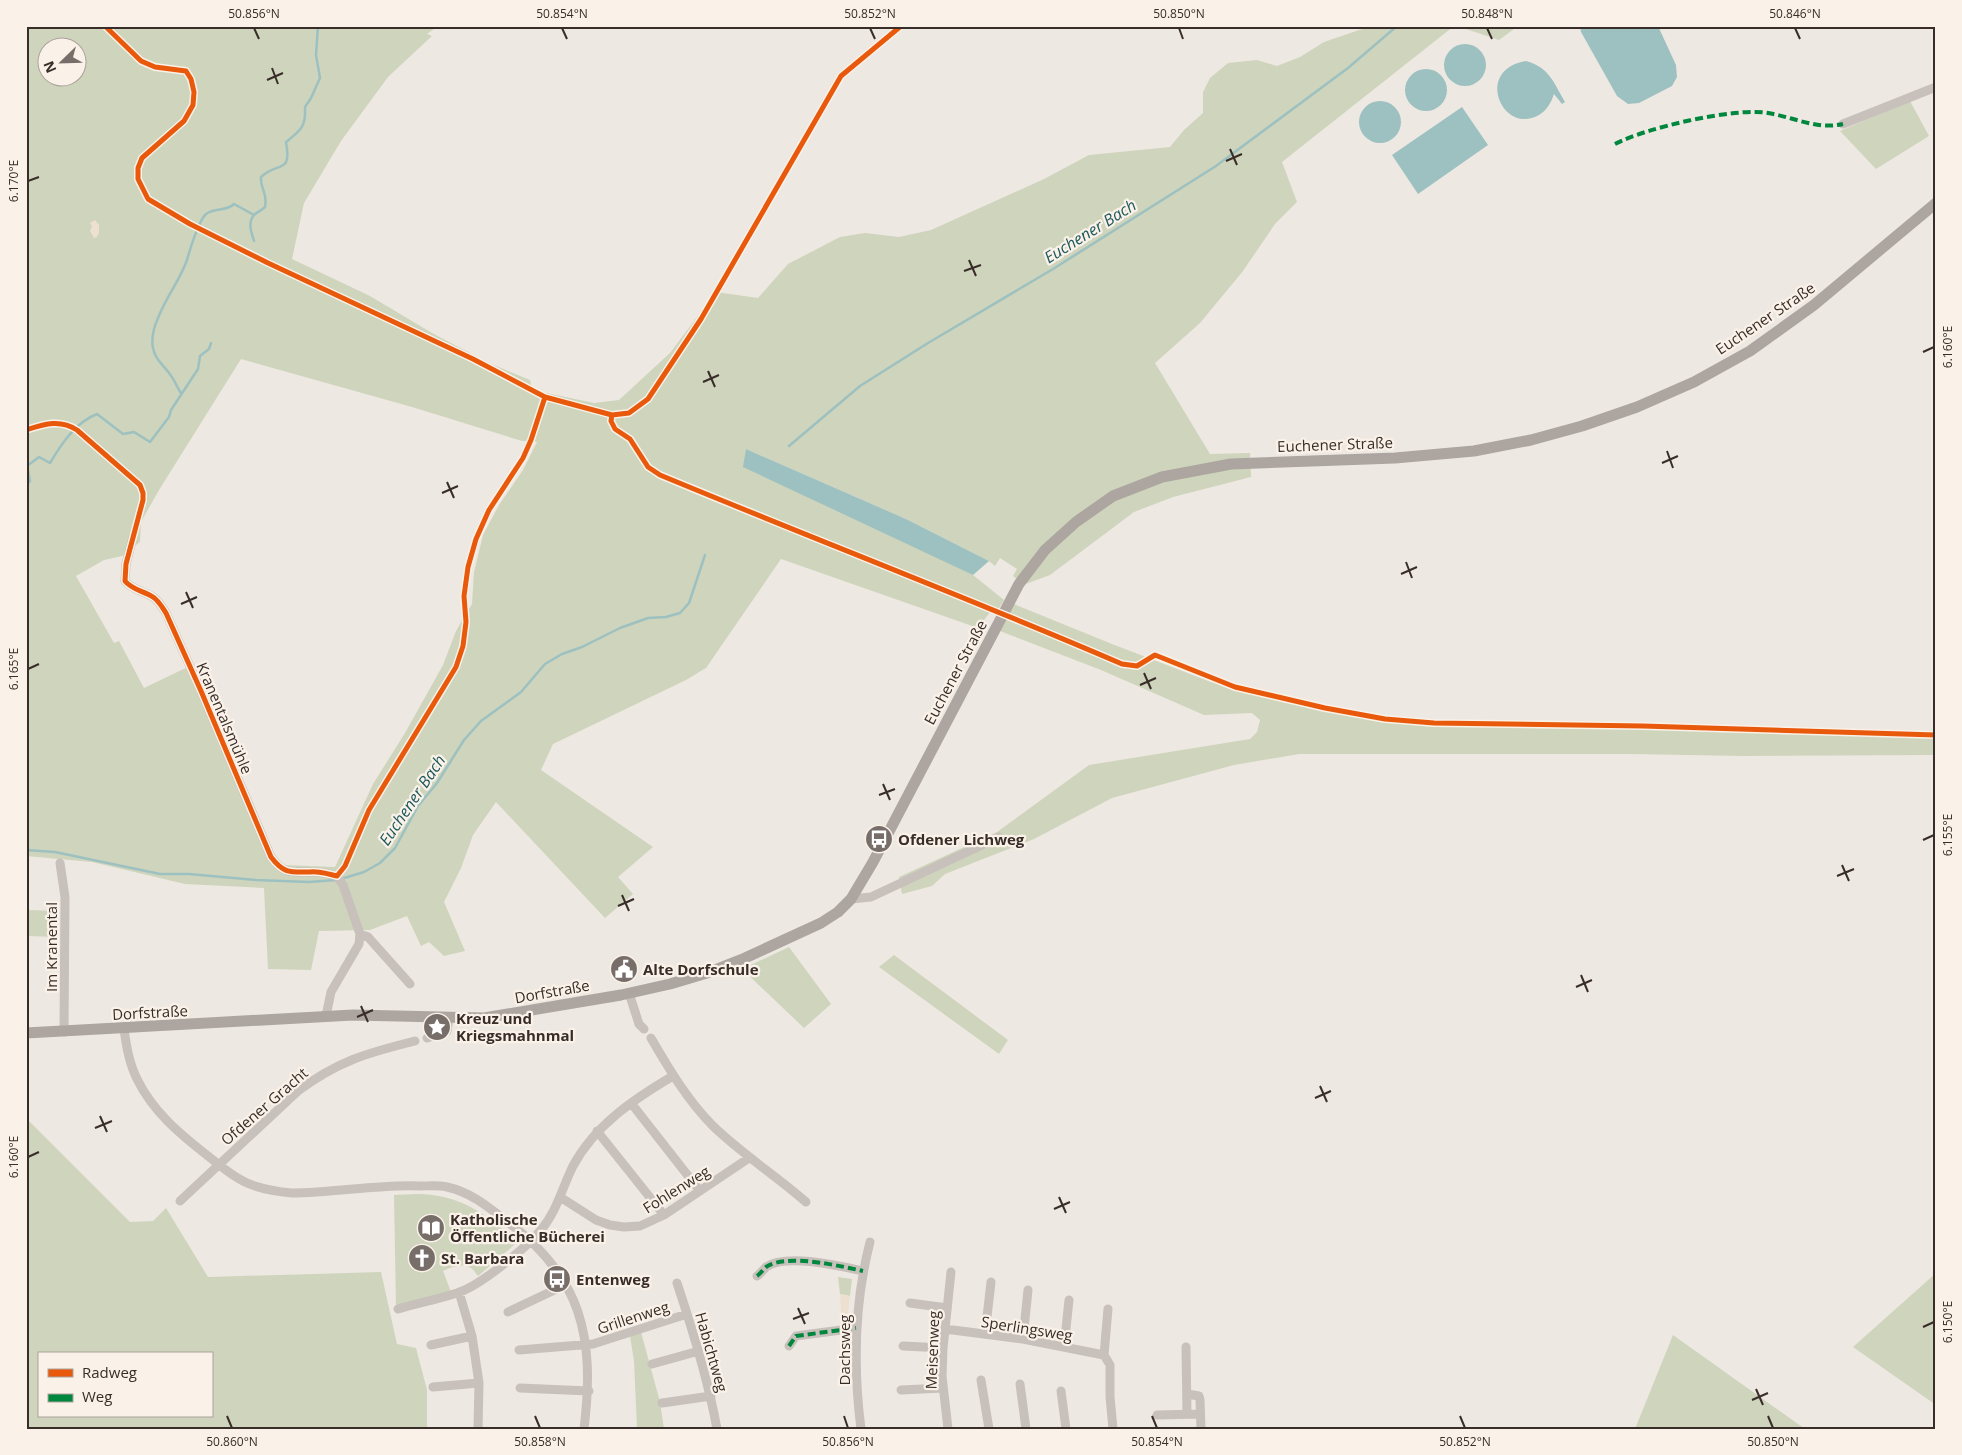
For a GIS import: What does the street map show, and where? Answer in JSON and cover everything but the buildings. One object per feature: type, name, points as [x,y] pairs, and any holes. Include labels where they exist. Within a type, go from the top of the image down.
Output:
[{"type":"main road","name":"Euchener Straße","points":[[873,862],[1019,584],[1045,550],[1076,522],[1113,496],[1162,477],[1231,464],[1396,458],[1474,450],[1530,440],[1582,426],[1627,410],[1694,382],[1750,351],[1814,305],[1936,203]]},
{"type":"main road","name":"Dorfstraße","points":[[26,1033],[326,1016],[390,1014],[484,1018],[629,993],[707,973],[746,958],[822,923],[845,906],[851,899],[873,862]]},
{"type":"street","points":[[1843,124],[1936,87]]},
{"type":"street","name":"Kranentalsmühle","points":[[133,537],[126,564],[125,581],[133,588],[154,598],[166,613],[271,858],[278,867],[286,871],[296,873],[311,871],[337,876],[343,884],[360,934]]},
{"type":"street","points":[[851,899],[871,896],[886,890],[1000,837]]},
{"type":"street","name":"Im Kranental","points":[[60,863],[65,896],[64,1032]]},
{"type":"street","points":[[326,1016],[331,992],[359,944],[360,934],[368,938],[410,984]]},
{"type":"street","points":[[629,993],[639,1024],[644,1029]]},
{"type":"street","points":[[427,1038],[447,1031],[449,1018]]},
{"type":"street","points":[[124,1028],[126,1050],[137,1079],[161,1116],[177,1132],[218,1164],[255,1186],[294,1193],[402,1184],[446,1187],[470,1195],[519,1230],[549,1262],[574,1300],[581,1318],[586,1343],[589,1390],[584,1429]]},
{"type":"street","points":[[651,1038],[673,1076],[712,1124],[749,1158],[806,1202]]},
{"type":"street","name":"Ofdener Gracht","points":[[180,1201],[218,1164],[312,1080],[359,1056],[415,1041]]},
{"type":"street","points":[[398,1309],[460,1292],[492,1273],[531,1241],[554,1211],[572,1167],[587,1142],[597,1131],[632,1103],[673,1076]]},
{"type":"street","points":[[632,1103],[700,1191]]},
{"type":"street","points":[[597,1131],[664,1215]]},
{"type":"street","name":"Fohlenweg","points":[[560,1197],[596,1220],[624,1227],[640,1226],[664,1215],[749,1158]]},
{"type":"street","name":"Dachsweg","points":[[861,1429],[856,1375],[856,1328],[863,1271],[870,1242]]},
{"type":"street","points":[[757,1276],[766,1267],[789,1261],[816,1263],[863,1271]]},
{"type":"street","name":"Meisenweg","points":[[948,1429],[943,1388],[943,1348],[951,1272]]},
{"type":"street","points":[[985,1334],[991,1282]]},
{"type":"street","name":"Habichtweg","points":[[676,1283],[699,1351],[711,1396],[717,1429]]},
{"type":"street","points":[[508,1312],[565,1285]]},
{"type":"street","points":[[1023,1339],[1028,1290]]},
{"type":"street","points":[[460,1292],[472,1336],[479,1383],[478,1429]]},
{"type":"street","points":[[1064,1347],[1069,1300]]},
{"type":"street","points":[[910,1303],[947,1308]]},
{"type":"street","points":[[1108,1309],[1104,1355],[1110,1365],[1113,1429]]},
{"type":"street","name":"Grillenweg","points":[[519,1350],[586,1343],[593,1344],[687,1314]]},
{"type":"street","points":[[789,1346],[796,1336],[856,1328]]},
{"type":"street","name":"Sperlingsweg","points":[[945,1329],[1023,1339],[1104,1355]]},
{"type":"street","points":[[431,1344],[472,1336]]},
{"type":"street","points":[[903,1346],[943,1348]]},
{"type":"street","points":[[1186,1347],[1187,1414]]},
{"type":"street","points":[[652,1364],[699,1351]]},
{"type":"street","points":[[981,1380],[989,1429]]},
{"type":"street","points":[[432,1387],[479,1383]]},
{"type":"street","points":[[1020,1384],[1026,1429]]},
{"type":"street","points":[[520,1388],[589,1390]]},
{"type":"street","points":[[901,1390],[943,1388]]},
{"type":"street","points":[[1062,1391],[1066,1429]]},
{"type":"street","points":[[1187,1394],[1199,1396],[1201,1429]]},
{"type":"street","points":[[662,1403],[711,1396]]},
{"type":"street","points":[[1157,1415],[1200,1414]]},
{"type":"green space","points":[[26,26],[438,26],[427,34],[432,36],[388,77],[341,141],[304,203],[292,259],[370,296],[432,333],[489,363],[530,380],[532,390],[594,403],[619,400],[670,353],[716,292],[758,298],[788,264],[840,237],[865,233],[899,237],[931,230],[1044,179],[1089,155],[1170,147],[1184,130],[1203,113],[1203,92],[1210,78],[1228,63],[1257,60],[1277,66],[1300,57],[1324,42],[1371,26],[1454,26],[1282,162],[1297,202],[1275,224],[1243,271],[1200,323],[1155,363],[1210,454],[1250,453],[1251,477],[1173,497],[1134,512],[1050,575],[1023,585],[1013,576],[1017,569],[1000,558],[995,566],[989,561],[906,519],[746,449],[973,575],[1004,600],[996,613],[991,611],[978,628],[781,559],[706,668],[686,680],[553,744],[541,770],[653,847],[618,877],[633,894],[605,918],[496,802],[473,835],[461,868],[444,902],[465,951],[444,956],[429,942],[421,946],[407,916],[370,930],[319,931],[311,970],[268,969],[264,888],[185,884],[92,862],[26,856]],"holes":[[[241,359],[412,407],[522,441],[537,442],[523,470],[499,505],[483,535],[474,572],[472,604],[456,631],[443,665],[405,733],[373,784],[335,867],[284,865],[274,854],[194,664],[144,688],[119,641],[114,643],[76,576],[104,560],[122,556],[140,542],[141,522]]]},
{"type":"green space","points":[[1457,26],[1518,26],[1499,40]]},
{"type":"green space","points":[[1910,101],[1929,136],[1876,169],[1840,131]]},
{"type":"green space","points":[[1011,603],[1211,682],[1286,703],[1380,722],[1437,727],[1574,726],[1936,738],[1936,755],[1299,754],[1234,765],[1112,798],[1034,839],[945,874],[932,886],[902,894],[899,877],[997,832],[1089,765],[1250,739],[1257,732],[1260,720],[1252,713],[1204,715],[1101,670],[1000,631]]},
{"type":"green space","points":[[26,910],[59,911],[58,937],[26,936]]},
{"type":"green space","points":[[789,947],[831,1004],[804,1028],[742,969]]},
{"type":"green space","points":[[894,955],[1008,1040],[999,1054],[879,967]]},
{"type":"green space","points":[[26,1101],[27,1119],[130,1222],[153,1221],[166,1208],[208,1277],[381,1272],[397,1344],[416,1348],[427,1390],[427,1429],[26,1429]]},
{"type":"green space","points":[[418,1194],[441,1196],[461,1202],[506,1231],[515,1242],[514,1245],[478,1276],[467,1266],[453,1267],[443,1271],[451,1292],[396,1308],[394,1195]]},
{"type":"green space","points":[[1936,1273],[1936,1405],[1853,1347]]},
{"type":"green space","points":[[838,1277],[852,1279],[850,1296],[840,1294]]},
{"type":"green space","points":[[641,1332],[660,1402],[664,1429],[637,1429],[634,1361],[630,1336]]},
{"type":"green space","points":[[1673,1335],[1805,1429],[1635,1429]]},
{"type":"shaded area","points":[[95,220],[99,225],[99,232],[97,237],[94,238],[90,231],[92,226],[90,223]]},
{"type":"shaded area","points":[[840,1294],[850,1296],[847,1321],[842,1321]]},
{"type":"water","points":[[1580,26],[1658,26],[1676,65],[1677,77],[1672,86],[1639,103],[1628,104],[1617,96],[1581,32]]},
{"type":"water","points":[[1465,44],[1480,50],[1486,65],[1480,80],[1465,86],[1450,80],[1444,65],[1450,50]]},
{"type":"water","points":[[1526,61],[1546,72],[1565,102],[1562,104],[1554,94],[1544,111],[1539,115],[1526,119],[1514,117],[1505,110],[1499,99],[1497,88],[1501,76],[1510,67]]},
{"type":"water","points":[[1430,69],[1438,72],[1444,78],[1447,90],[1444,102],[1438,108],[1422,111],[1414,108],[1408,102],[1405,86],[1408,78],[1414,72]]},
{"type":"water","points":[[1384,101],[1392,104],[1398,110],[1401,122],[1398,134],[1392,140],[1376,143],[1368,140],[1362,134],[1359,118],[1362,110],[1368,104]]},
{"type":"water","points":[[1462,107],[1488,145],[1418,194],[1392,155]]},
{"type":"water","points":[[746,449],[906,519],[989,561],[973,575],[743,467]]},
{"type":"waterway","points":[[254,241],[251,221],[254,215],[265,207],[266,202],[261,177],[285,163],[287,159],[286,142],[302,128],[305,119],[305,107],[320,78],[316,55],[318,26]]},
{"type":"waterway","name":"Euchener Bach","points":[[789,446],[860,386],[928,343],[1053,269],[1216,166],[1348,68],[1397,26]]},
{"type":"waterway","points":[[181,393],[154,352],[152,344],[157,321],[184,267],[203,217],[209,212],[228,208],[234,204],[254,215]]},
{"type":"waterway","points":[[26,485],[30,481],[27,466],[39,457],[50,463],[76,428],[82,422],[97,414],[123,434],[134,432],[150,442],[169,417],[171,410],[198,369],[200,356],[209,349],[211,343]]},
{"type":"waterway","name":"Euchener Bach","points":[[341,879],[364,872],[380,863],[395,848],[418,806],[437,783],[464,740],[481,721],[521,692],[545,664],[562,654],[582,647],[620,628],[648,618],[666,617],[680,613],[689,603],[705,555]]},
{"type":"waterway","name":"Euchener Bach","points":[[26,850],[55,852],[160,874],[189,874],[256,880],[309,882],[336,880]]},
{"type":"marked path","points":[[1615,144],[1647,132],[1690,120],[1734,113],[1768,113],[1814,124],[1843,124]]},
{"type":"marked path","points":[[757,1276],[766,1267],[786,1261],[813,1262],[863,1271]]},
{"type":"marked path","points":[[789,1346],[796,1336],[856,1328]]},
{"type":"cycle path","points":[[105,26],[141,61],[155,67],[186,71],[191,79],[194,92],[193,105],[184,121],[142,158],[138,168],[138,179],[148,199],[190,224],[268,263],[473,359],[545,397],[612,415],[629,413],[648,399],[701,319],[841,76],[901,26]]},
{"type":"cycle path","points":[[26,430],[52,424],[71,427],[77,430],[140,485],[143,500],[126,564],[125,581],[150,595],[166,613],[271,857],[280,867],[288,871],[317,872],[337,876],[345,866],[369,810],[456,667],[463,646],[466,622],[464,596],[468,567],[476,539],[489,510],[523,458],[545,397]]},
{"type":"cycle path","points":[[612,415],[611,421],[615,429],[630,439],[648,467],[660,475],[1122,664],[1137,666],[1155,655],[1235,687],[1325,708],[1385,719],[1434,723],[1643,726],[1936,735]]},
{"type":"place","name":"Ofdener Lichweg","points":[[879,839]]},
{"type":"place","name":"Alte Dorfschule","points":[[624,969]]},
{"type":"place","name":"Kreuz und Kriegsmahnmal","points":[[437,1027]]},
{"type":"place","name":"Katholische Öffentliche Bücherei","points":[[431,1228]]},
{"type":"place","name":"St. Barbara","points":[[422,1258]]},
{"type":"place","name":"Entenweg","points":[[557,1279]]}]
